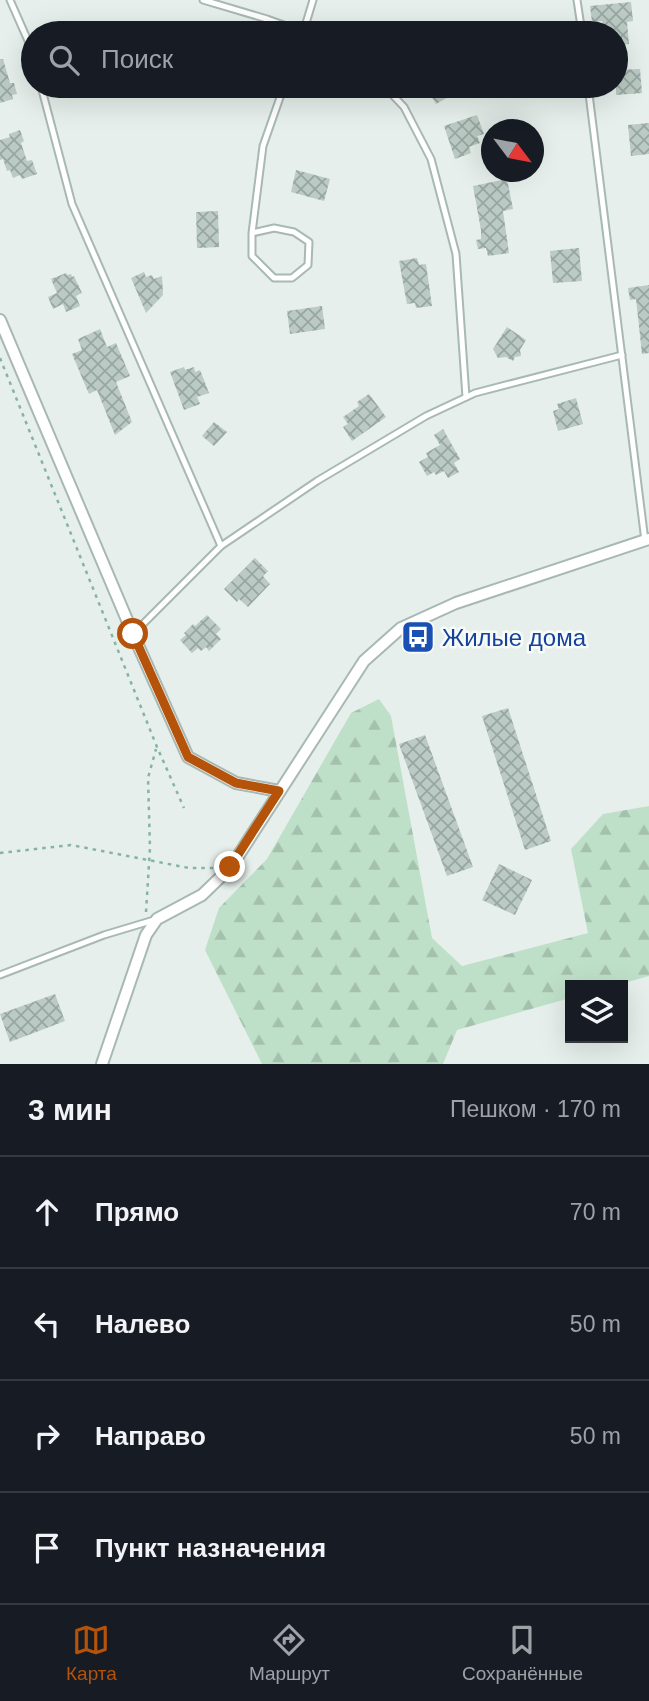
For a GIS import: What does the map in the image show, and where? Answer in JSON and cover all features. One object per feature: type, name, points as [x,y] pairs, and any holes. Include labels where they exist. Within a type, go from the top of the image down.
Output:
[{"type":"street","points":[[0,320],[188,757],[236,783],[279,791]]},
{"type":"street","points":[[102,1064],[146,935],[157,919],[202,895],[230,867],[364,661],[401,628],[456,603],[647,540]]},
{"type":"lane","points":[[12,0],[21,26]]},
{"type":"lane","points":[[203,0],[267,21]]},
{"type":"lane","points":[[307,21],[313,0]]},
{"type":"lane","points":[[578,0],[581,21]]},
{"type":"lane","points":[[44,98],[72,204],[221,546]]},
{"type":"lane","points":[[252,233],[274,229],[294,232],[309,242],[308,265],[292,278],[274,278],[252,256],[252,233],[263,145],[280,98]]},
{"type":"lane","points":[[395,98],[404,107],[431,159],[456,254],[466,397]]},
{"type":"lane","points":[[590,98],[647,540]]},
{"type":"lane","points":[[133,634],[221,546],[339,468],[426,416],[475,393],[622,355]]},
{"type":"lane","points":[[0,975],[104,935],[157,919]]},
{"type":"path","points":[[0,358],[184,808]]},
{"type":"path","points":[[145,923],[149,860],[148,778],[157,747]]},
{"type":"path","points":[[0,853],[71,845],[189,868],[230,867]]},
{"type":"green space","points":[[379,699],[391,716],[432,938],[462,966],[588,933],[571,849],[603,814],[649,806],[649,976],[628,982],[565,980],[565,999],[457,1030],[443,1064],[262,1064],[205,950],[219,908],[267,859],[351,713]]},
{"type":"building","points":[[631,2],[633,21],[592,21],[590,6]]},
{"type":"building","points":[[0,59],[3,59],[10,83],[14,83],[17,94],[12,95],[13,99],[0,103]]},
{"type":"building","points":[[640,69],[642,93],[628,94],[628,70]]},
{"type":"building","points":[[432,98],[447,98],[436,104]]},
{"type":"building","points":[[477,115],[481,126],[481,135],[477,136],[480,143],[469,147],[471,153],[455,159],[444,126]]},
{"type":"building","points":[[649,123],[649,154],[631,156],[628,125]]},
{"type":"building","points":[[20,130],[27,161],[32,160],[37,174],[22,179],[20,175],[13,178],[3,159],[0,160],[0,140]]},
{"type":"building","points":[[296,170],[330,179],[324,201],[291,192]]},
{"type":"building","points":[[508,182],[513,209],[503,211],[509,253],[488,256],[486,248],[478,249],[476,240],[481,239],[481,230],[473,186]]},
{"type":"building","points":[[218,211],[219,247],[197,248],[196,212]]},
{"type":"building","points":[[579,248],[582,281],[553,283],[550,251]]},
{"type":"building","points":[[417,258],[419,265],[426,264],[432,306],[416,308],[415,303],[407,304],[399,261]]},
{"type":"building","points":[[144,272],[146,277],[152,275],[154,279],[162,276],[163,295],[146,313],[131,278]]},
{"type":"building","points":[[66,273],[74,276],[82,293],[76,296],[80,306],[66,312],[63,304],[53,309],[48,297],[57,293],[51,279]]},
{"type":"building","points":[[649,285],[649,353],[642,354],[636,299],[630,300],[628,288]]},
{"type":"building","points":[[322,306],[325,329],[290,334],[287,311]]},
{"type":"building","points":[[507,327],[526,340],[520,350],[521,356],[515,357],[513,361],[506,357],[498,358],[493,349]]},
{"type":"building","points":[[100,329],[107,347],[116,343],[130,376],[116,382],[132,422],[115,435],[97,390],[89,394],[72,354],[82,350],[78,339]]},
{"type":"building","points":[[184,367],[185,370],[194,367],[195,372],[200,370],[209,393],[197,397],[200,404],[184,410],[170,372]]},
{"type":"building","points":[[369,394],[386,417],[352,441],[343,427],[348,424],[343,417],[359,406],[357,402]]},
{"type":"building","points":[[576,398],[583,424],[558,431],[553,411],[559,409],[557,404]]},
{"type":"building","points":[[214,422],[227,432],[214,446],[202,436]]},
{"type":"building","points":[[443,429],[460,459],[454,463],[459,472],[448,478],[444,471],[427,476],[419,462],[428,457],[426,453],[440,445],[434,435]]},
{"type":"building","points":[[255,558],[268,571],[263,576],[270,584],[248,607],[239,599],[237,602],[224,589]]},
{"type":"building","points":[[207,615],[221,629],[216,634],[221,639],[209,651],[206,647],[201,651],[198,648],[192,653],[180,640],[193,624],[195,626]]},
{"type":"building","points":[[508,708],[551,841],[525,850],[482,716]]},
{"type":"building","points":[[425,735],[473,867],[447,876],[399,744]]},
{"type":"building","points":[[499,864],[532,880],[515,915],[482,900]]},
{"type":"building","points":[[55,994],[65,1021],[10,1042],[0,1014]]},
{"type":"place","name":"Жилые дома","points":[[418,637]]},
{"type":"route","points":[[133,634],[188,757],[236,783],[279,791],[230,867]]}]
